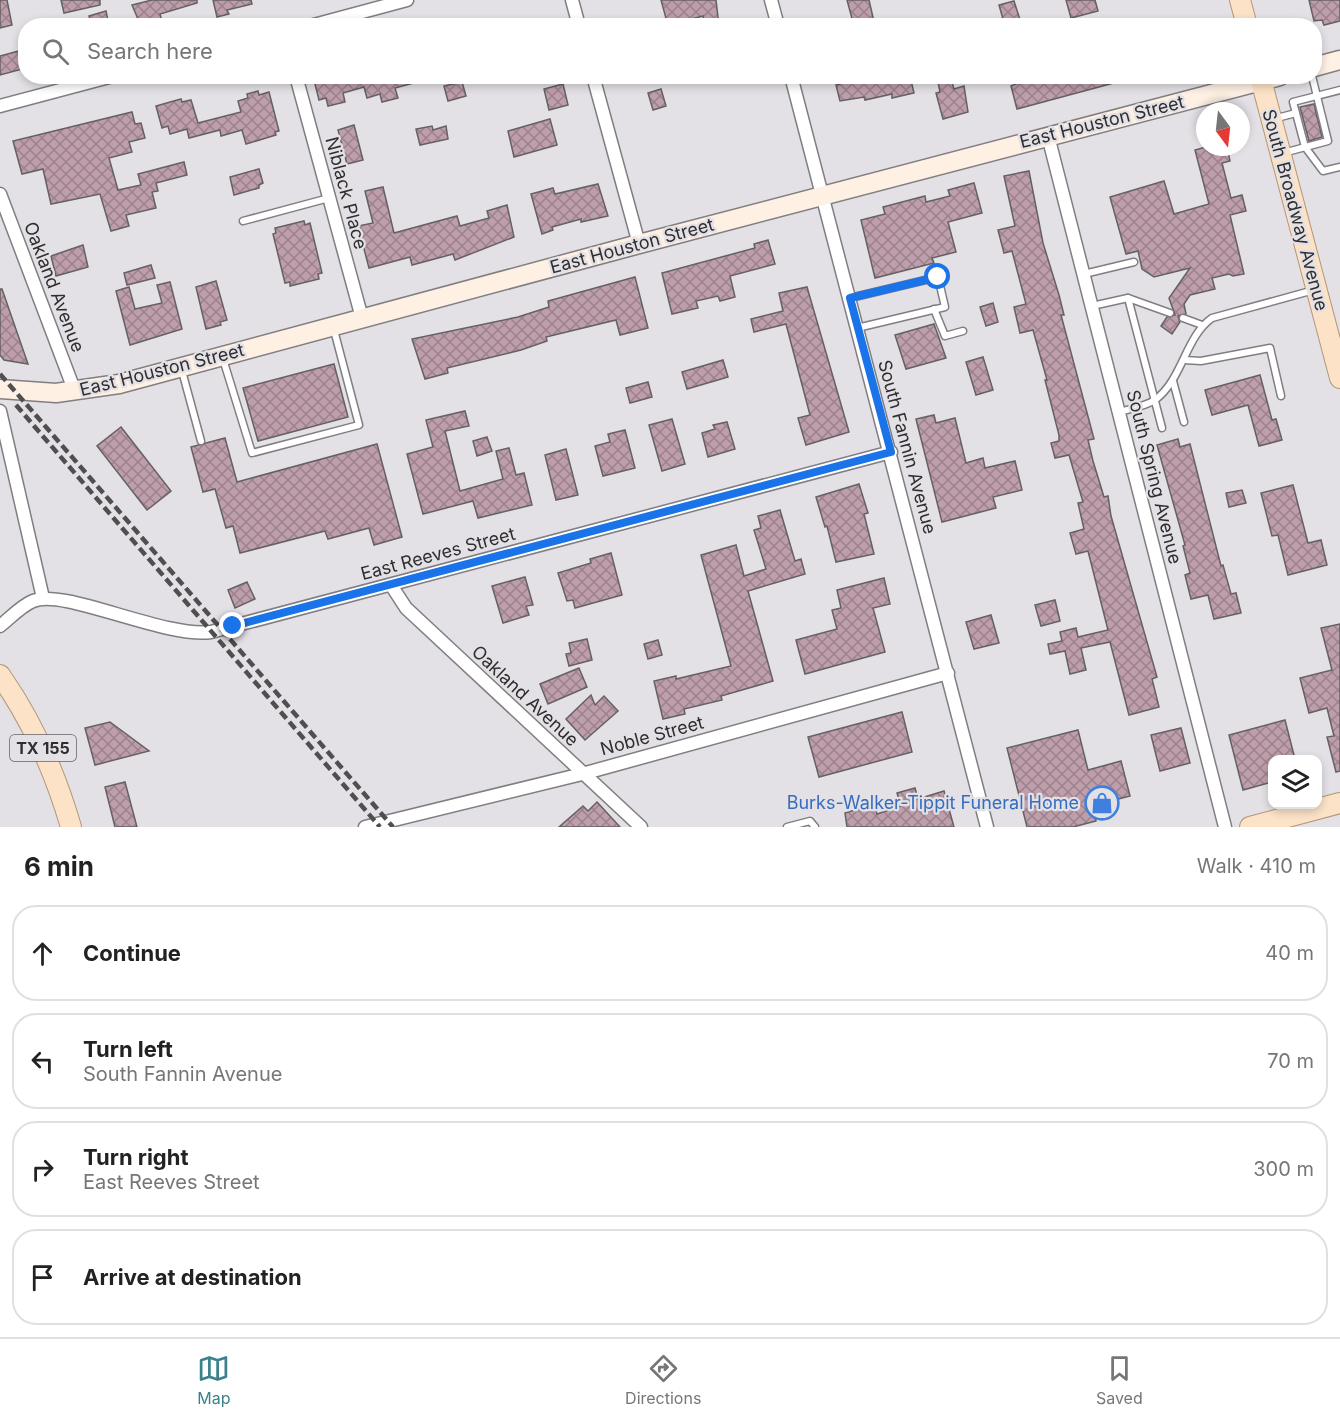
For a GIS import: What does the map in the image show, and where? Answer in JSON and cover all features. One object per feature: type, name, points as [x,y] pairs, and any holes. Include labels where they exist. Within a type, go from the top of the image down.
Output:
[{"type":"main road","points":[[1240,0],[1245,18]]},
{"type":"main road","name":"South Broadway Avenue","points":[[1268,84],[1271,119],[1340,378]]},
{"type":"main road","name":"TX 155","points":[[0,675],[37,735],[53,772],[71,827]]},
{"type":"main road","points":[[1250,827],[1340,803]]},
{"type":"street","points":[[340,18],[407,0]]},
{"type":"street","points":[[572,0],[577,18]]},
{"type":"street","points":[[771,0],[775,18]]},
{"type":"street","points":[[1322,65],[1340,60]]},
{"type":"street","points":[[0,106],[83,84]]},
{"type":"street","name":"Niblack Place","points":[[298,84],[362,318]]},
{"type":"street","points":[[595,84],[639,244]]},
{"type":"street","name":"South Fannin Avenue","points":[[793,84],[891,452],[987,827]]},
{"type":"street","name":"East Houston Street","points":[[0,390],[75,392],[119,384],[1244,84]]},
{"type":"street","name":"South Spring Avenue","points":[[1048,136],[1225,827]]},
{"type":"street","name":"Oakland Avenue","points":[[0,194],[75,392]]},
{"type":"street","points":[[0,411],[43,598],[27,605],[0,626]]},
{"type":"street","name":"East Reeves Street","points":[[43,598],[166,629],[198,634],[891,452]]},
{"type":"street","name":"Oakland Avenue","points":[[391,585],[406,608],[641,827]]},
{"type":"street","name":"Noble Street","points":[[365,827],[582,774],[948,673]]},
{"type":"lane","points":[[1280,153],[1328,141],[1314,84]]},
{"type":"lane","points":[[1340,90],[1293,102],[1303,128],[1305,147],[1323,171],[1340,167]]},
{"type":"lane","points":[[1271,119],[1296,113]]},
{"type":"lane","points":[[243,221],[329,198]]},
{"type":"lane","points":[[1084,274],[1134,262]]},
{"type":"lane","points":[[850,298],[938,277],[945,307],[857,328]]},
{"type":"lane","points":[[1119,412],[1154,400],[1173,381],[1202,325],[1212,318],[1317,290]]},
{"type":"lane","points":[[1092,306],[1128,298],[1170,312]]},
{"type":"lane","points":[[1128,298],[1161,428]]},
{"type":"lane","points":[[934,309],[945,336],[963,331]]},
{"type":"lane","points":[[1183,318],[1202,325]]},
{"type":"lane","points":[[222,356],[252,453],[359,425],[333,326]]},
{"type":"lane","points":[[1184,360],[1201,361],[1270,348],[1281,396]]},
{"type":"lane","points":[[181,367],[201,441]]},
{"type":"lane","points":[[1173,381],[1184,422]]},
{"type":"lane","points":[[787,827],[810,820],[815,827]]},
{"type":"building","points":[[0,0],[7,0],[12,25],[0,28]]},
{"type":"building","points":[[61,0],[100,0],[100,5],[64,13]]},
{"type":"building","points":[[152,0],[197,0],[197,3],[160,14],[161,18],[138,18],[132,5]]},
{"type":"building","points":[[213,0],[251,0],[252,4],[227,10],[229,14],[217,17]]},
{"type":"building","points":[[661,0],[716,0],[718,18],[703,18],[703,16],[666,18]]},
{"type":"building","points":[[847,0],[869,0],[873,18],[852,18]]},
{"type":"building","points":[[1066,0],[1095,0],[1098,11],[1071,18]]},
{"type":"building","points":[[1309,0],[1340,0],[1340,21],[1324,25],[1322,18],[1313,18]]},
{"type":"building","points":[[1014,1],[1019,18],[1003,18],[999,5]]},
{"type":"building","points":[[106,11],[107,18],[90,18],[89,16]]},
{"type":"building","points":[[18,51],[18,70],[0,75],[0,56]]},
{"type":"building","points":[[315,84],[410,84],[395,88],[398,98],[382,102],[380,94],[367,98],[364,87],[343,93],[345,102],[328,106],[326,98],[319,100]]},
{"type":"building","points":[[463,84],[466,96],[448,101],[444,86]]},
{"type":"building","points":[[563,84],[568,105],[549,110],[544,89]]},
{"type":"building","points":[[912,84],[914,93],[892,98],[892,94],[865,100],[864,97],[840,101],[836,85]]},
{"type":"building","points":[[938,84],[952,84],[954,89],[964,86],[968,112],[943,119],[936,93],[940,92]]},
{"type":"building","points":[[1016,84],[1110,84],[1017,109],[1011,86]]},
{"type":"building","points":[[661,89],[666,106],[653,110],[648,93]]},
{"type":"building","points":[[258,91],[259,95],[269,92],[279,131],[275,132],[276,135],[246,144],[242,130],[221,136],[220,130],[189,138],[187,129],[170,134],[168,126],[162,128],[156,106],[181,99],[182,102],[191,100],[198,123],[241,112],[238,101],[248,98],[247,94]]},
{"type":"building","points":[[1314,104],[1322,137],[1309,141],[1300,107]]},
{"type":"building","points":[[132,112],[135,124],[141,123],[145,138],[129,142],[132,152],[109,158],[118,190],[141,185],[138,174],[184,162],[187,175],[156,183],[158,191],[152,192],[156,208],[126,215],[129,226],[111,231],[100,194],[51,204],[43,169],[22,174],[13,141]]},
{"type":"building","points":[[550,119],[557,145],[514,157],[508,131]]},
{"type":"building","points":[[354,125],[363,160],[347,164],[338,130]]},
{"type":"building","points":[[432,126],[433,130],[446,126],[448,139],[420,145],[416,129]]},
{"type":"building","points":[[1197,156],[1229,156],[1230,161],[1222,163],[1231,198],[1242,195],[1246,211],[1230,215],[1244,274],[1233,276],[1229,274],[1212,278],[1215,289],[1190,295],[1184,304],[1186,314],[1178,316],[1180,322],[1172,334],[1161,326],[1167,317],[1175,315],[1169,298],[1190,268],[1154,277],[1142,269],[1138,251],[1126,254],[1110,197],[1164,181],[1174,214],[1209,204]]},
{"type":"building","points":[[259,169],[263,183],[259,185],[259,188],[234,195],[230,177]]},
{"type":"building","points":[[1029,171],[1043,243],[1059,295],[1064,315],[1061,315],[1094,439],[1088,440],[1093,461],[1104,497],[1108,496],[1111,516],[1157,677],[1152,679],[1159,707],[1129,715],[1110,642],[1081,648],[1086,670],[1070,674],[1065,651],[1050,654],[1048,644],[1062,641],[1060,632],[1076,628],[1078,637],[1108,630],[1088,551],[1076,554],[1070,533],[1084,529],[1078,503],[1083,502],[1069,455],[1055,458],[1051,443],[1059,441],[1059,435],[1045,380],[1047,380],[1033,330],[1020,333],[1014,307],[1026,304],[1012,251],[1004,253],[998,230],[1015,226],[1004,176]]},
{"type":"building","points":[[974,183],[982,213],[948,222],[956,252],[932,258],[934,263],[875,278],[861,220],[885,214],[883,207],[925,196],[926,202],[950,196],[948,190]]},
{"type":"building","points":[[598,184],[608,216],[581,222],[581,219],[552,227],[553,230],[542,234],[531,194],[553,188],[555,194]]},
{"type":"building","points":[[383,187],[394,233],[457,216],[460,226],[489,218],[487,211],[507,205],[514,237],[455,260],[453,254],[412,265],[410,257],[369,268],[358,226],[373,223],[365,191]]},
{"type":"building","points":[[304,221],[305,225],[310,223],[322,273],[318,274],[319,279],[290,286],[290,282],[285,283],[273,234],[276,233],[275,228]]},
{"type":"building","points":[[768,240],[775,264],[730,276],[735,297],[720,301],[718,296],[696,301],[698,308],[672,314],[662,273],[755,248],[754,244]]},
{"type":"building","points":[[83,245],[88,267],[56,276],[51,256]]},
{"type":"building","points":[[151,265],[155,278],[127,285],[124,273]]},
{"type":"building","points":[[635,277],[648,328],[620,335],[616,320],[546,337],[547,341],[521,350],[447,368],[448,373],[425,379],[412,339],[518,317],[549,307],[548,301]]},
{"type":"building","points":[[216,281],[227,320],[220,322],[221,325],[206,329],[196,287]]},
{"type":"building","points":[[170,282],[182,329],[130,345],[116,291],[129,287],[135,309],[162,303],[157,285]]},
{"type":"building","points":[[807,287],[849,432],[806,445],[798,418],[810,415],[786,324],[754,332],[751,319],[783,311],[779,293]]},
{"type":"building","points":[[0,289],[2,289],[28,364],[4,360],[0,355]]},
{"type":"building","points":[[993,303],[998,322],[986,326],[980,307]]},
{"type":"building","points":[[934,324],[946,358],[906,369],[895,335]]},
{"type":"building","points":[[983,357],[993,390],[976,395],[966,362]]},
{"type":"building","points":[[723,360],[728,377],[687,389],[682,372]]},
{"type":"building","points":[[334,364],[348,417],[258,441],[243,388]]},
{"type":"building","points":[[1260,375],[1272,420],[1276,419],[1282,440],[1259,446],[1248,405],[1212,415],[1205,390]]},
{"type":"building","points":[[648,382],[652,397],[630,403],[626,388]]},
{"type":"building","points":[[465,411],[469,426],[445,431],[460,491],[503,479],[496,451],[509,448],[516,475],[524,473],[532,505],[478,518],[473,501],[423,514],[407,454],[433,447],[426,420]]},
{"type":"building","points":[[934,415],[936,423],[955,418],[966,463],[983,458],[985,468],[1015,461],[1022,490],[993,497],[996,508],[942,522],[916,419]]},
{"type":"building","points":[[672,419],[685,464],[662,471],[649,425]]},
{"type":"building","points":[[727,422],[735,449],[708,457],[702,433],[715,429],[713,425]]},
{"type":"building","points":[[121,427],[171,491],[147,510],[97,446]]},
{"type":"building","points":[[625,430],[635,468],[603,476],[595,446],[610,442],[608,434]]},
{"type":"building","points":[[487,437],[492,451],[477,456],[473,441]]},
{"type":"building","points":[[225,438],[237,482],[377,444],[402,537],[374,545],[369,528],[328,539],[325,531],[240,553],[233,526],[226,528],[215,489],[203,492],[191,447]]},
{"type":"building","points":[[1178,439],[1180,447],[1190,444],[1221,566],[1223,565],[1231,594],[1236,593],[1241,613],[1214,619],[1208,595],[1191,599],[1185,575],[1190,573],[1183,546],[1185,545],[1157,445]]},
{"type":"building","points":[[566,449],[578,495],[556,500],[545,455]]},
{"type":"building","points":[[859,484],[868,513],[864,514],[874,554],[836,562],[827,526],[825,527],[816,497]]},
{"type":"building","points":[[1293,485],[1308,543],[1321,540],[1327,565],[1288,575],[1278,535],[1272,536],[1261,493]]},
{"type":"building","points":[[1242,490],[1246,503],[1229,507],[1226,493]]},
{"type":"building","points":[[780,510],[795,561],[801,559],[805,574],[748,591],[773,681],[721,696],[722,700],[684,709],[685,714],[663,719],[654,681],[676,676],[676,679],[731,666],[701,555],[736,545],[744,576],[766,569],[754,530],[761,528],[758,516]]},
{"type":"building","points":[[611,553],[622,595],[575,608],[573,600],[567,601],[558,573],[591,563],[590,559]]},
{"type":"building","points":[[525,577],[533,605],[526,606],[529,615],[503,623],[492,586]]},
{"type":"building","points":[[884,578],[890,604],[873,608],[885,652],[805,674],[796,640],[837,629],[832,610],[841,608],[837,590]]},
{"type":"building","points":[[247,582],[255,599],[235,608],[228,590]]},
{"type":"building","points":[[1055,600],[1060,621],[1041,626],[1035,605]]},
{"type":"building","points":[[991,615],[999,643],[974,649],[966,622]]},
{"type":"building","points":[[1340,624],[1340,771],[1336,772],[1327,737],[1334,736],[1327,708],[1309,713],[1300,678],[1332,670],[1321,628]]},
{"type":"building","points":[[587,639],[592,660],[569,666],[566,654],[571,653],[569,643]]},
{"type":"building","points":[[658,640],[662,655],[648,659],[644,644]]},
{"type":"building","points":[[579,668],[587,687],[548,704],[540,684]]},
{"type":"building","points":[[591,695],[595,705],[604,696],[618,711],[585,740],[566,719]]},
{"type":"building","points":[[902,712],[912,752],[819,777],[808,737]]},
{"type":"building","points":[[1285,720],[1294,755],[1268,755],[1268,783],[1243,790],[1229,735]]},
{"type":"building","points":[[110,722],[149,751],[95,765],[85,728]]},
{"type":"building","points":[[1181,728],[1190,763],[1160,771],[1151,735]]},
{"type":"building","points":[[1078,730],[1088,770],[1121,761],[1130,796],[1092,806],[1096,821],[1073,827],[1027,827],[1007,748]]},
{"type":"building","points":[[125,782],[137,827],[115,827],[105,787]]},
{"type":"building","points":[[915,788],[918,799],[944,791],[954,827],[847,827],[845,813],[874,804],[877,814],[901,806],[897,793]]},
{"type":"building","points":[[597,802],[620,827],[559,827],[583,806],[588,811]]},
{"type":"railway","points":[[0,374],[393,827]]},
{"type":"railway","points":[[16,405],[380,827]]},
{"type":"place","name":"Burks-Walker-Tippit Funeral Home","points":[[1102,803]]},
{"type":"route","points":[[233,626],[891,452],[850,298],[938,277]]}]
